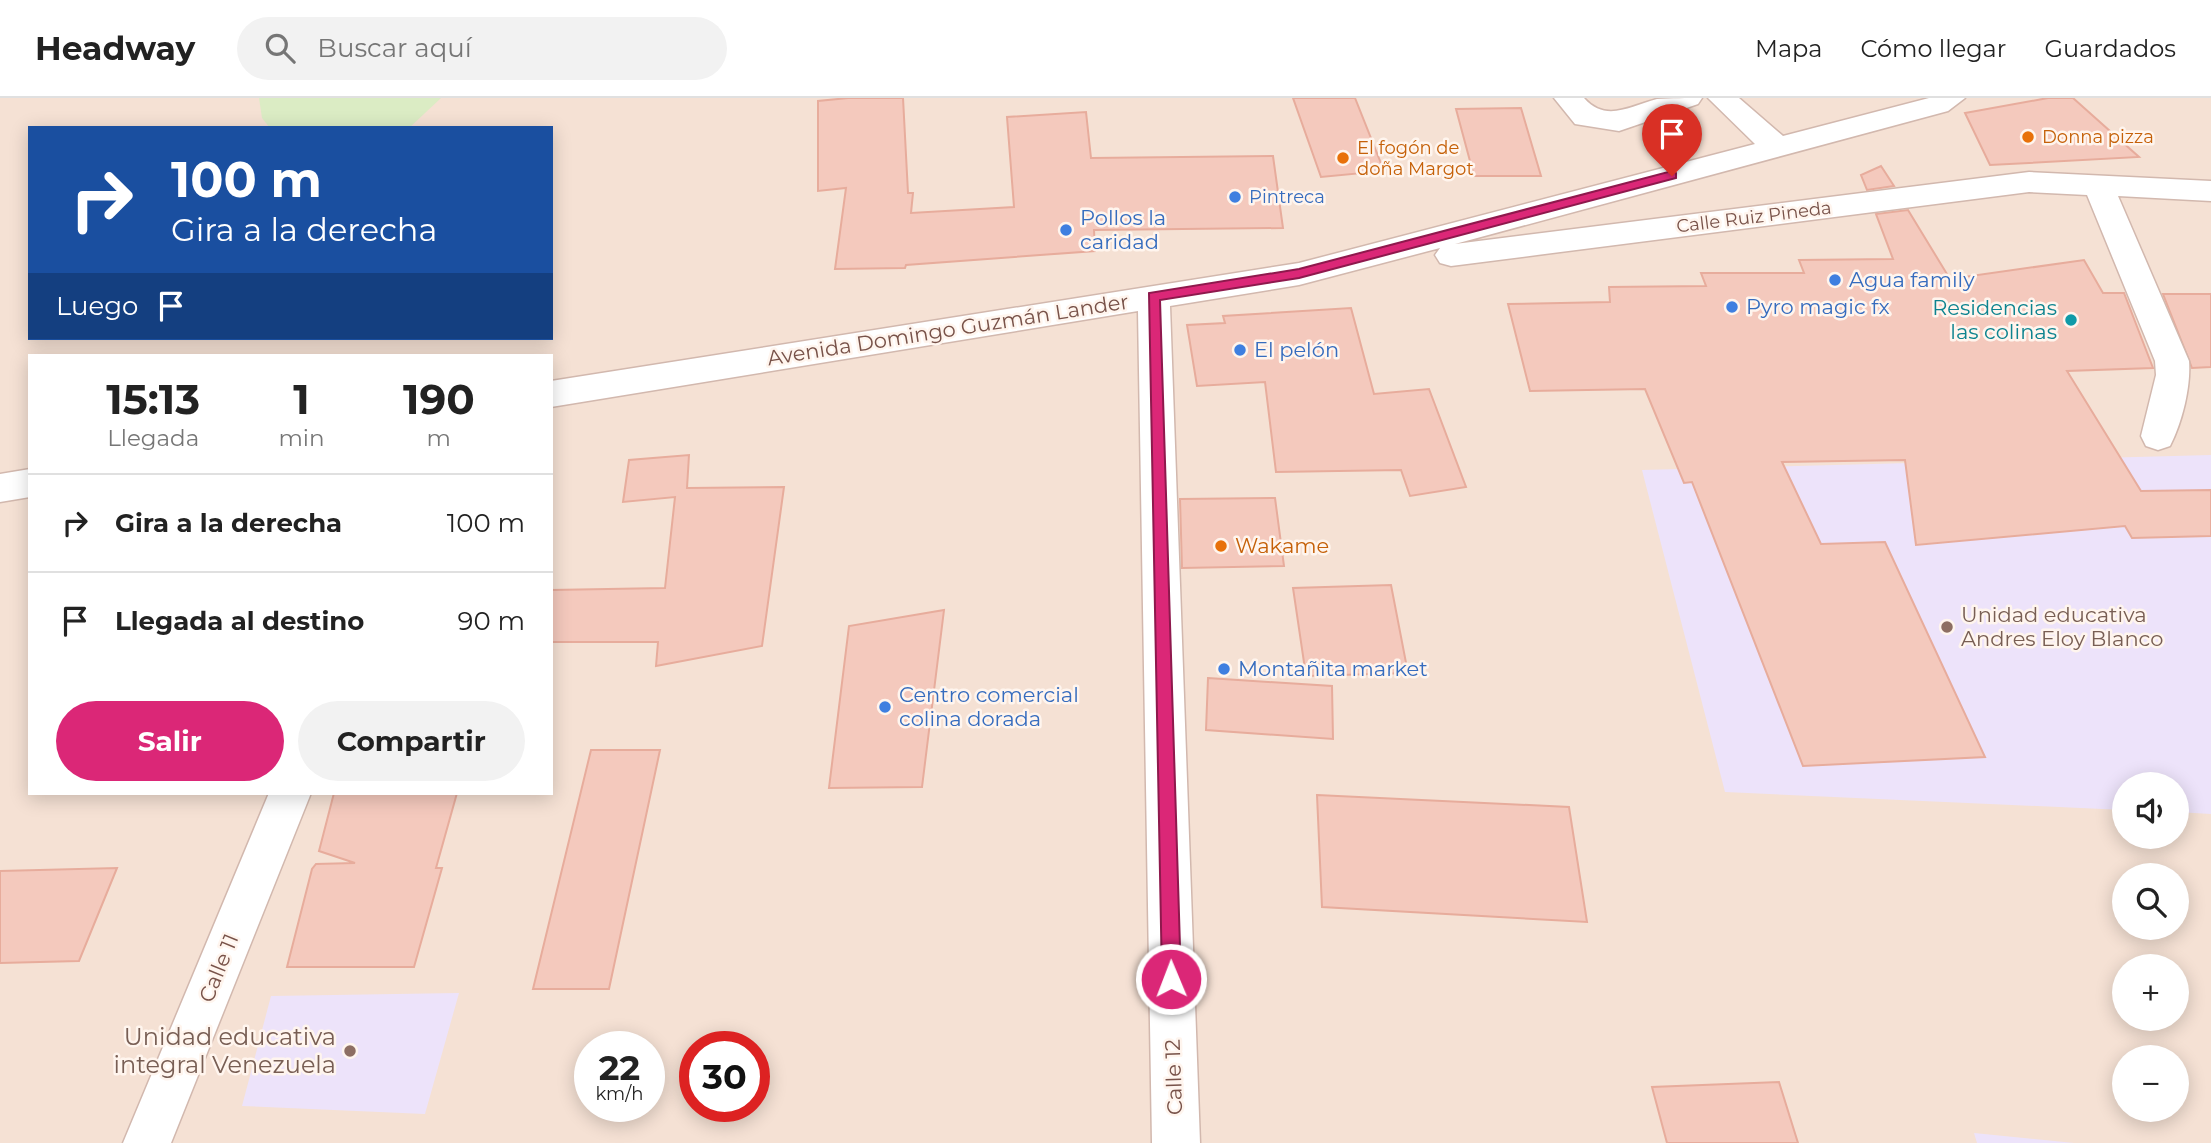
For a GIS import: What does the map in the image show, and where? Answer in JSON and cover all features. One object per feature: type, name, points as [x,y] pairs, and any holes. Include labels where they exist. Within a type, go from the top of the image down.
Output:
[{"type":"street","points":[[1568,98],[1585,117],[1619,122],[1688,98]]},
{"type":"street","points":[[1722,98],[1777,147]]},
{"type":"street","name":"Avenida Domingo Guzmán Lander","points":[[553,394],[1299,274],[1777,147],[1939,100]]},
{"type":"street","name":"Calle Ruiz Pineda","points":[[1299,274],[2029,182],[2211,191]]},
{"type":"street","points":[[2098,186],[2172,361],[2173,375],[2158,436]]},
{"type":"street","name":"Calle 12","points":[[1154,297],[1176,1143]]},
{"type":"street","points":[[0,488],[28,483]]},
{"type":"street","name":"Calle 11","points":[[147,1143],[289,795]]},
{"type":"shaded area","points":[[0,98],[2211,98],[2211,1143],[0,1143]]},
{"type":"shaded area","name":"Unidad educativa Andres Eloy Blanco","points":[[2211,455],[2211,814],[2189,813],[2189,772],[2112,772],[2112,809],[1725,792],[1642,470]]},
{"type":"shaded area","name":"Unidad educativa integral Venezuela","points":[[459,993],[425,1114],[242,1106],[271,996]]},
{"type":"shaded area","points":[[1974,1133],[2074,1143],[1977,1143]]},
{"type":"green space","points":[[259,98],[441,98],[411,126],[268,126],[262,118]]},
{"type":"building","points":[[903,98],[908,193],[913,193],[911,213],[1014,207],[1007,117],[1086,112],[1091,158],[1273,156],[1283,228],[1094,230],[1095,251],[906,265],[905,268],[835,269],[846,188],[818,191],[818,101]]},
{"type":"building","points":[[1293,98],[1355,98],[1384,171],[1321,177]]},
{"type":"building","points":[[2048,98],[2073,98],[2139,157],[1990,165],[1965,113]]},
{"type":"building","points":[[1521,108],[1541,176],[1474,176],[1456,109]]},
{"type":"building","points":[[1881,166],[1894,186],[1867,190],[1861,175]]},
{"type":"building","points":[[1908,210],[1950,279],[2084,260],[2103,293],[2124,293],[2153,368],[2067,371],[2141,491],[2211,490],[2211,536],[2132,538],[2125,526],[1916,545],[1905,460],[1782,462],[1821,544],[1885,542],[1985,757],[1803,766],[1692,482],[1684,483],[1645,389],[1530,391],[1508,304],[1610,302],[1609,287],[1706,286],[1701,273],[1804,273],[1799,260],[1893,259],[1876,214]]},
{"type":"building","points":[[2163,294],[2211,294],[2211,367],[2192,368]]},
{"type":"building","points":[[1351,308],[1374,394],[1429,389],[1466,487],[1410,496],[1401,470],[1276,472],[1265,382],[1197,386],[1187,325],[1225,323],[1223,316]]},
{"type":"building","points":[[689,455],[687,488],[784,487],[762,646],[656,666],[658,642],[553,642],[553,590],[665,588],[675,497],[623,502],[629,460]]},
{"type":"building","points":[[1275,498],[1284,566],[1182,568],[1180,499]]},
{"type":"building","points":[[1391,585],[1408,673],[1306,676],[1293,588]]},
{"type":"building","name":"Centro comercial colina dorada","points":[[944,610],[922,787],[829,788],[849,626]]},
{"type":"building","points":[[1208,678],[1332,686],[1333,739],[1206,730]]},
{"type":"building","points":[[591,750],[660,750],[609,989],[533,989]]},
{"type":"building","points":[[333,795],[456,795],[436,868],[442,868],[414,967],[287,967],[312,869],[316,864],[355,863],[319,851]]},
{"type":"building","points":[[1317,795],[1569,807],[1587,922],[1322,907]]},
{"type":"building","points":[[117,868],[79,961],[0,963],[0,871]]},
{"type":"building","points":[[1779,1082],[1798,1143],[1667,1143],[1652,1087]]},
{"type":"place","name":"Donna pizza","points":[[2028,137]]},
{"type":"place","name":"El fogón de doña Margot","points":[[1343,158]]},
{"type":"place","name":"Pintreca","points":[[1235,197]]},
{"type":"place","name":"Pollos la caridad","points":[[1066,230]]},
{"type":"place","name":"Agua family","points":[[1835,280]]},
{"type":"place","name":"Pyro magic fx","points":[[1732,307]]},
{"type":"place","name":"Residencias las colinas","points":[[2071,320]]},
{"type":"place","name":"El pelón","points":[[1240,350]]},
{"type":"place","name":"Wakame","points":[[1221,546]]},
{"type":"place","name":"Unidad educativa Andres Eloy Blanco","points":[[1947,627]]},
{"type":"place","name":"Montañita market","points":[[1224,669]]},
{"type":"place","name":"Centro comercial colina dorada","points":[[885,707]]},
{"type":"place","name":"Unidad educativa integral Venezuela","points":[[350,1051]]},
{"type":"route","points":[[1171,979],[1154,297],[1299,274],[1672,176]]}]
